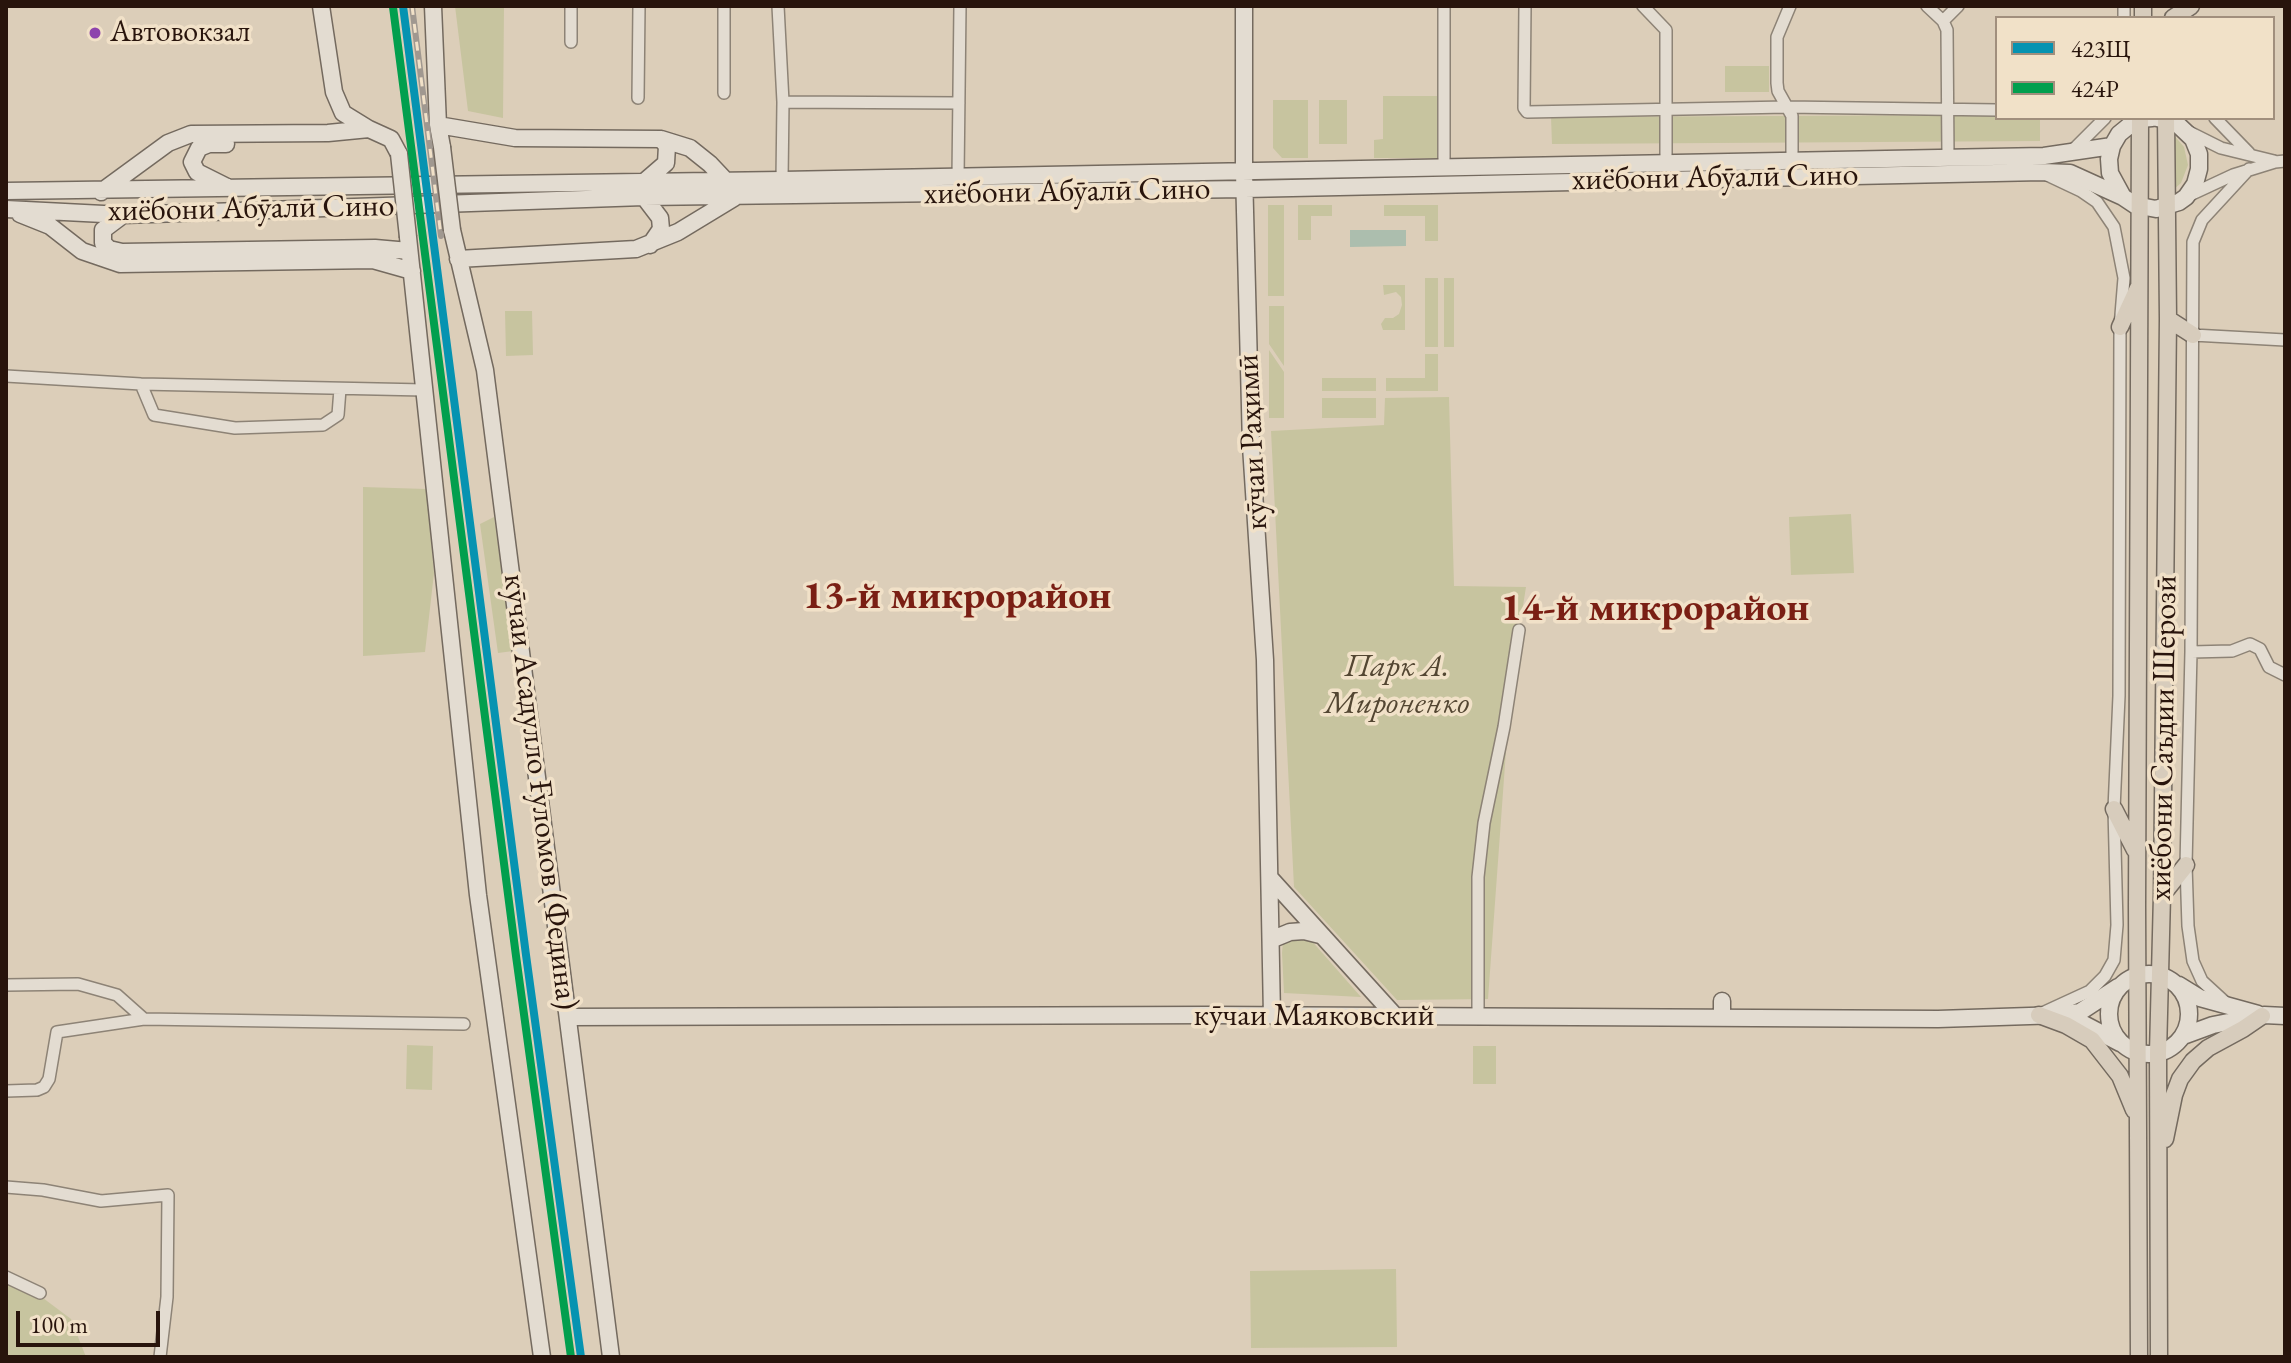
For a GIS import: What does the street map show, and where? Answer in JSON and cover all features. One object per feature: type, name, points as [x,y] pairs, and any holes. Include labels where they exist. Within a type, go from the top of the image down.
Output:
[{"type":"main road","points":[[321,6],[334,92],[343,113],[395,146],[412,271],[478,895],[542,1357]]},
{"type":"main road","points":[[433,6],[438,125],[515,138],[661,139],[690,148],[726,181]]},
{"type":"main road","name":"кӯчаи Раҳимӣ","points":[[1244,6],[1246,372],[1265,660],[1273,939],[1272,1016]]},
{"type":"main road","points":[[328,133],[343,113]]},
{"type":"main road","points":[[2123,197],[2110,173],[2109,159],[2119,134],[2137,120]]},
{"type":"main road","name":"хиёбони Саъдии Шерозӣ","points":[[2139,1357],[2140,120]]},
{"type":"main road","name":"хиёбони Саъдии Шерозӣ","points":[[2159,1357],[2158,1053],[2167,978],[2162,895],[2168,319],[2167,207],[2161,120]]},
{"type":"main road","points":[[2165,120],[2183,128],[2193,139],[2199,154],[2195,184],[2186,197]]},
{"type":"main road","name":"кӯчаи Асадулло Ғуломов (Федина)","points":[[438,125],[452,230],[487,384],[611,1357]]},
{"type":"main road","points":[[101,192],[168,143],[191,134],[328,133],[369,129]]},
{"type":"main road","points":[[649,246],[661,229],[660,218],[644,190],[666,163],[667,146],[661,139]]},
{"type":"main road","points":[[232,189],[197,172],[192,162],[199,148],[209,144],[395,146]]},
{"type":"main road","name":"хиёбони Абӯалӣ Сино","points":[[7,209],[123,215],[644,190],[726,181],[958,177],[1244,181],[1444,168],[1666,163],[1792,169],[1948,158],[2044,156],[2112,146]]},
{"type":"main road","name":"хиёбони Абӯалӣ Сино","points":[[6,191],[644,190],[736,197],[1244,181],[1792,169],[2070,173],[2141,207],[2167,207],[2186,197]]},
{"type":"main road","points":[[458,259],[636,249],[678,232],[736,197]]},
{"type":"main road","points":[[7,209],[50,226],[82,251],[120,264],[373,260],[412,271]]},
{"type":"main road","points":[[123,215],[103,230],[103,243],[109,249],[122,252],[375,248],[408,244]]},
{"type":"main road","points":[[2120,327],[2141,283]]},
{"type":"main road","points":[[2168,319],[2193,335]]},
{"type":"main road","points":[[2114,809],[2138,855]]},
{"type":"main road","points":[[2162,895],[2186,865]]},
{"type":"main road","points":[[1270,878],[1396,1017]]},
{"type":"main road","points":[[1273,939],[1290,932],[1320,935]]},
{"type":"main road","points":[[2138,974],[2167,978],[2200,998],[2263,1016]]},
{"type":"main road","name":"кӯчаи Маяковский","points":[[568,1017],[1478,1017],[1722,1009],[1938,1019],[2080,1012],[2138,974]]},
{"type":"main road","points":[[2167,978],[2187,1002],[2189,1013],[2183,1036]]},
{"type":"main road","points":[[2118,987],[2108,1009],[2113,1033],[2120,1043]]},
{"type":"main road","points":[[2039,1015],[2066,1025],[2092,1040],[2120,1076],[2138,1121]]},
{"type":"main road","name":"кӯчаи Маяковский","points":[[2060,1015],[2078,1021],[2138,1053],[2158,1053]]},
{"type":"main road","points":[[2158,1160],[2180,1079],[2193,1061],[2208,1048],[2263,1016]]},
{"type":"main road","points":[[2158,1053],[2203,1027],[2263,1016],[2285,1016]]},
{"type":"street","points":[[571,6],[571,42]]},
{"type":"street","points":[[638,98],[639,6]]},
{"type":"street","points":[[724,6],[724,93]]},
{"type":"street","points":[[778,6],[783,102],[782,180]]},
{"type":"street","points":[[958,177],[960,6]]},
{"type":"street","points":[[1444,6],[1444,168]]},
{"type":"street","points":[[1525,6],[1524,108],[1527,112],[1787,107],[1995,110]]},
{"type":"street","points":[[1643,6],[1666,30],[1666,163]]},
{"type":"street","points":[[1790,6],[1777,37],[1778,91],[1792,116],[1792,169]]},
{"type":"street","points":[[1927,6],[1943,21],[1948,40],[1948,158]]},
{"type":"street","points":[[1943,21],[1958,6]]},
{"type":"street","points":[[783,102],[959,103]]},
{"type":"street","points":[[2072,151],[2103,120]]},
{"type":"street","points":[[2217,120],[2250,154]]},
{"type":"street","points":[[2183,128],[2221,148],[2280,162]]},
{"type":"street","points":[[2186,197],[2249,169],[2280,162]]},
{"type":"street","points":[[2230,1006],[2202,981],[2193,961],[2186,865],[2191,652],[2193,242],[2202,220],[2249,169]]},
{"type":"street","points":[[2039,1015],[2090,991],[2105,976],[2114,960],[2117,925],[2114,809],[2120,683],[2120,327],[2124,278],[2114,227],[2097,202],[2040,172]]},
{"type":"street","points":[[2193,335],[2285,340]]},
{"type":"street","points":[[6,376],[141,384],[424,390]]},
{"type":"street","points":[[141,384],[154,415],[235,428],[323,425],[338,415],[340,389]]},
{"type":"street","points":[[1478,1017],[1478,877],[1484,823],[1504,727],[1519,630]]},
{"type":"street","points":[[2191,652],[2232,651],[2250,644],[2260,649],[2269,667],[2285,675]]},
{"type":"street","points":[[6,985],[78,984],[117,995],[144,1019]]},
{"type":"street","points":[[6,1091],[44,1087],[49,1079],[57,1032],[144,1019],[464,1024]]},
{"type":"street","points":[[6,1187],[43,1190],[101,1201],[168,1195],[167,1297],[160,1357]]},
{"type":"street","points":[[6,1277],[40,1293]]},
{"type":"green space","points":[[455,6],[504,6],[503,118],[468,111]]},
{"type":"green space","points":[[1725,66],[1769,66],[1769,92],[1725,92]]},
{"type":"green space","points":[[1383,96],[1439,96],[1439,158],[1374,158],[1374,140],[1383,139]]},
{"type":"green space","points":[[1273,100],[1308,100],[1308,158],[1282,158],[1273,148]]},
{"type":"green space","points":[[1319,100],[1347,100],[1347,144],[1319,144]]},
{"type":"green space","points":[[1995,115],[1995,120],[2040,120],[2040,141],[1552,144],[1551,117]]},
{"type":"green space","points":[[2172,133],[2184,147],[2188,165],[2181,183],[2172,191]]},
{"type":"green space","points":[[1268,205],[1284,205],[1284,296],[1268,296]]},
{"type":"green space","points":[[1298,205],[1332,205],[1332,216],[1311,216],[1311,240],[1298,240]]},
{"type":"green space","points":[[1384,205],[1438,205],[1438,241],[1425,241],[1425,216],[1384,216]]},
{"type":"green space","points":[[1425,278],[1438,278],[1438,347],[1425,347]]},
{"type":"green space","points":[[1444,278],[1454,278],[1454,347],[1444,347]]},
{"type":"green space","points":[[1383,285],[1405,285],[1405,330],[1383,330],[1381,324],[1385,318],[1399,314],[1402,305],[1401,297],[1396,292],[1384,295]]},
{"type":"green space","points":[[1269,306],[1284,306],[1284,366],[1269,344]]},
{"type":"green space","points":[[505,311],[532,311],[533,355],[506,356]]},
{"type":"green space","points":[[1269,350],[1284,372],[1284,418],[1269,418]]},
{"type":"green space","points":[[1425,354],[1438,354],[1438,391],[1386,391],[1386,378],[1425,378]]},
{"type":"green space","points":[[1322,378],[1376,378],[1376,391],[1322,391]]},
{"type":"green space","name":"Парк А. Мироненко","points":[[1449,397],[1454,586],[1526,587],[1511,682],[1488,999],[1397,1000],[1294,887],[1271,431],[1384,425],[1385,398]]},
{"type":"green space","points":[[1322,398],[1376,398],[1376,418],[1322,418]]},
{"type":"green space","points":[[363,487],[426,489],[434,573],[425,652],[363,656]]},
{"type":"green space","points":[[1851,514],[1854,573],[1791,575],[1789,517]]},
{"type":"green space","points":[[494,517],[513,651],[498,653],[480,524]]},
{"type":"green space","points":[[1289,935],[1310,939],[1361,997],[1284,993],[1282,953],[1283,942]]},
{"type":"green space","points":[[407,1045],[433,1046],[432,1090],[406,1089]]},
{"type":"green space","points":[[1473,1046],[1496,1046],[1496,1084],[1473,1084]]},
{"type":"green space","points":[[1396,1269],[1397,1347],[1251,1348],[1250,1271]]},
{"type":"green space","points":[[6,1280],[19,1280],[71,1319],[86,1357],[6,1357]]},
{"type":"shaded area","points":[[1350,230],[1406,230],[1406,246],[1350,247]]},
{"type":"railway","points":[[412,6],[441,236]]},
{"type":"transit line","name":"423Щ","points":[[403,6],[581,1357]]},
{"type":"transit line","name":"424Р","points":[[393,7],[571,1357]]},
{"type":"place","name":"Автовокзал","points":[[95,33]]},
{"type":"district","name":"13-й микрорайон","points":[[957,597]]},
{"type":"district","name":"14-й микрорайон","points":[[1655,609]]}]
